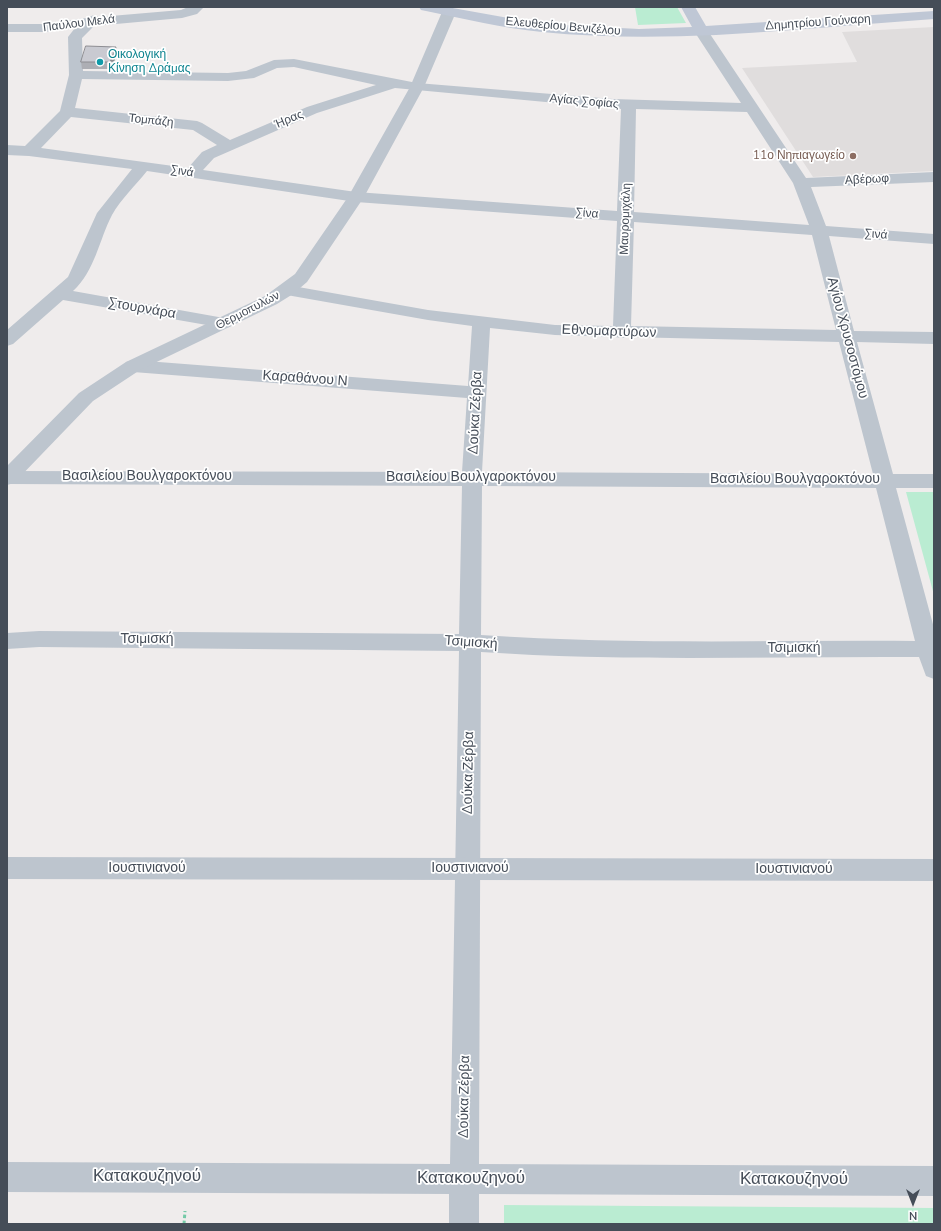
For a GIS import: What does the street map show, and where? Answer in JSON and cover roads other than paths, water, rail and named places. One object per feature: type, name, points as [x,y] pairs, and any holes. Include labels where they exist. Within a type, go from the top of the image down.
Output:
[{"type":"main road","name":"Ελευθερίου Βενιζέλου","points":[[426,7],[450,9],[506,23],[578,31],[639,33],[702,31]]},
{"type":"main road","points":[[688,7],[702,31]]},
{"type":"main road","name":"Δημητρίου Γούναρη","points":[[702,31],[934,15]]},
{"type":"street","points":[[29,151],[67,112],[76,74],[75,40],[79,32],[89,22],[97,17],[102,7]]},
{"type":"street","name":"Παύλου Μελά","points":[[7,28],[35,29],[89,22],[182,14],[192,11],[197,7]]},
{"type":"street","name":"Θερμοπυλών","points":[[7,477],[86,397],[133,366],[271,300],[288,290],[305,272],[356,198],[417,87],[450,9]]},
{"type":"street","name":"Αγίου Χρυσοστόμου","points":[[702,31],[801,183],[819,230],[884,480],[931,649],[934,670]]},
{"type":"street","name":"Αγίας Σοφίας","points":[[76,74],[228,78],[249,75],[270,65],[284,63],[326,69],[395,84],[417,87],[629,105],[752,108]]},
{"type":"street","name":"Ήρας","points":[[192,173],[204,157],[229,146],[312,110],[354,95],[395,84]]},
{"type":"street","name":"Μαυρομιχάλη","points":[[622,333],[629,105]]},
{"type":"street","name":"Τομπάζη","points":[[67,112],[197,126],[229,146]]},
{"type":"street","name":"Σινά","points":[[7,150],[29,151],[143,166],[356,198]]},
{"type":"street","points":[[7,340],[60,294],[80,273],[105,213],[143,166]]},
{"type":"street","name":"Αβέρωφ","points":[[801,183],[934,177]]},
{"type":"street","name":"Σίνα","points":[[356,198],[819,230]]},
{"type":"street","name":"Σινά","points":[[819,230],[934,239]]},
{"type":"street","name":"Εθνομαρτύρων","points":[[288,290],[428,315],[568,331],[934,338]]},
{"type":"street","name":"Στουρνάρα","points":[[60,294],[224,323]]},
{"type":"street","name":"Δούκα Ζέρβα","points":[[464,1224],[472,478],[481,322]]},
{"type":"street","name":"Καραθάνου Ν","points":[[133,366],[477,392]]},
{"type":"street","name":"Βασιλείου Βουλγαροκτόνου","points":[[7,477],[934,481]]},
{"type":"street","name":"Τσιμισκή","points":[[7,641],[55,639],[470,641],[504,646],[574,648],[931,649]]},
{"type":"street","name":"Ιουστινιανού","points":[[7,868],[934,870]]},
{"type":"street","name":"Κατακουζηνού","points":[[7,1177],[934,1181]]},
{"type":"place","name":"Οικολογική Κίνηση Δράμας","points":[[100,62]]},
{"type":"place","name":"11ο Νηπιαγωγείο","points":[[853,156]]}]
